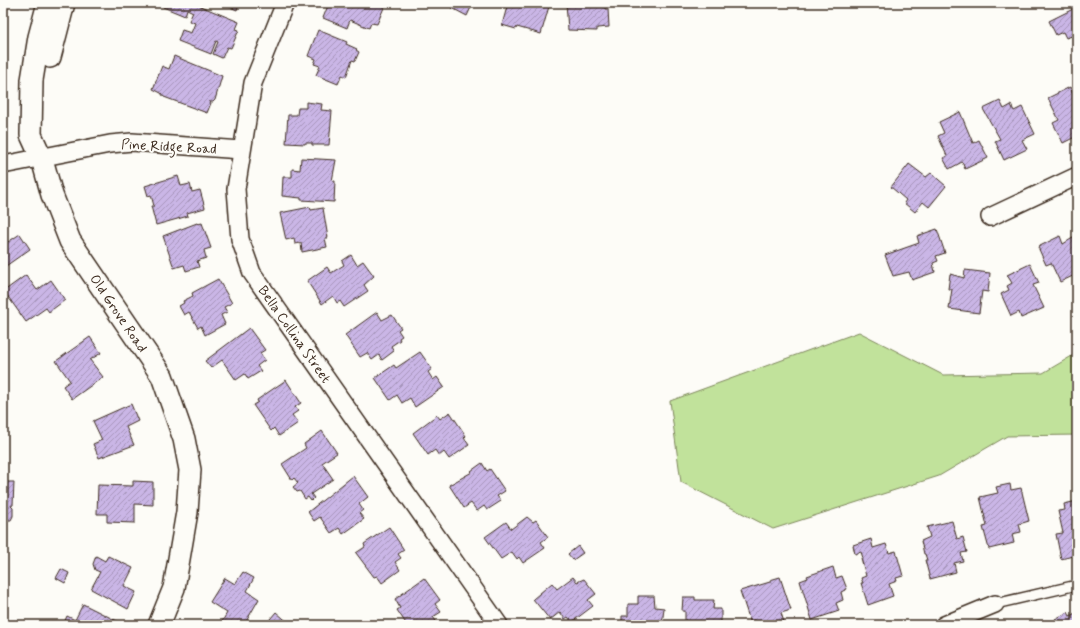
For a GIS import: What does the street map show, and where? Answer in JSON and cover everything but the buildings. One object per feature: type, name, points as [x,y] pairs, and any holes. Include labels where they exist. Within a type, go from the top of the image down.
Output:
[{"type":"street","name":"Old Grove Road","points":[[48,3],[39,37],[32,80],[31,135],[42,159],[52,195],[70,242],[162,376],[184,439],[190,470],[187,512],[174,588],[159,625]]},
{"type":"street","name":"Old Grove Road","points":[[42,159],[45,134],[44,85],[53,42],[64,3]]},
{"type":"street","name":"Bella Collina Street","points":[[285,3],[253,83],[241,150],[236,189],[240,239],[252,273],[499,625]]},
{"type":"street","name":"Pine Ridge Road","points":[[3,165],[42,159],[110,144],[132,142],[241,150]]},
{"type":"street","points":[[990,217],[1077,176]]},
{"type":"street","points":[[944,625],[995,604]]},
{"type":"lane","points":[[995,604],[1077,585]]},
{"type":"green space","points":[[859,332],[943,375],[1043,373],[1077,353],[1077,435],[1007,436],[939,476],[773,529],[681,482],[670,401]]}]
